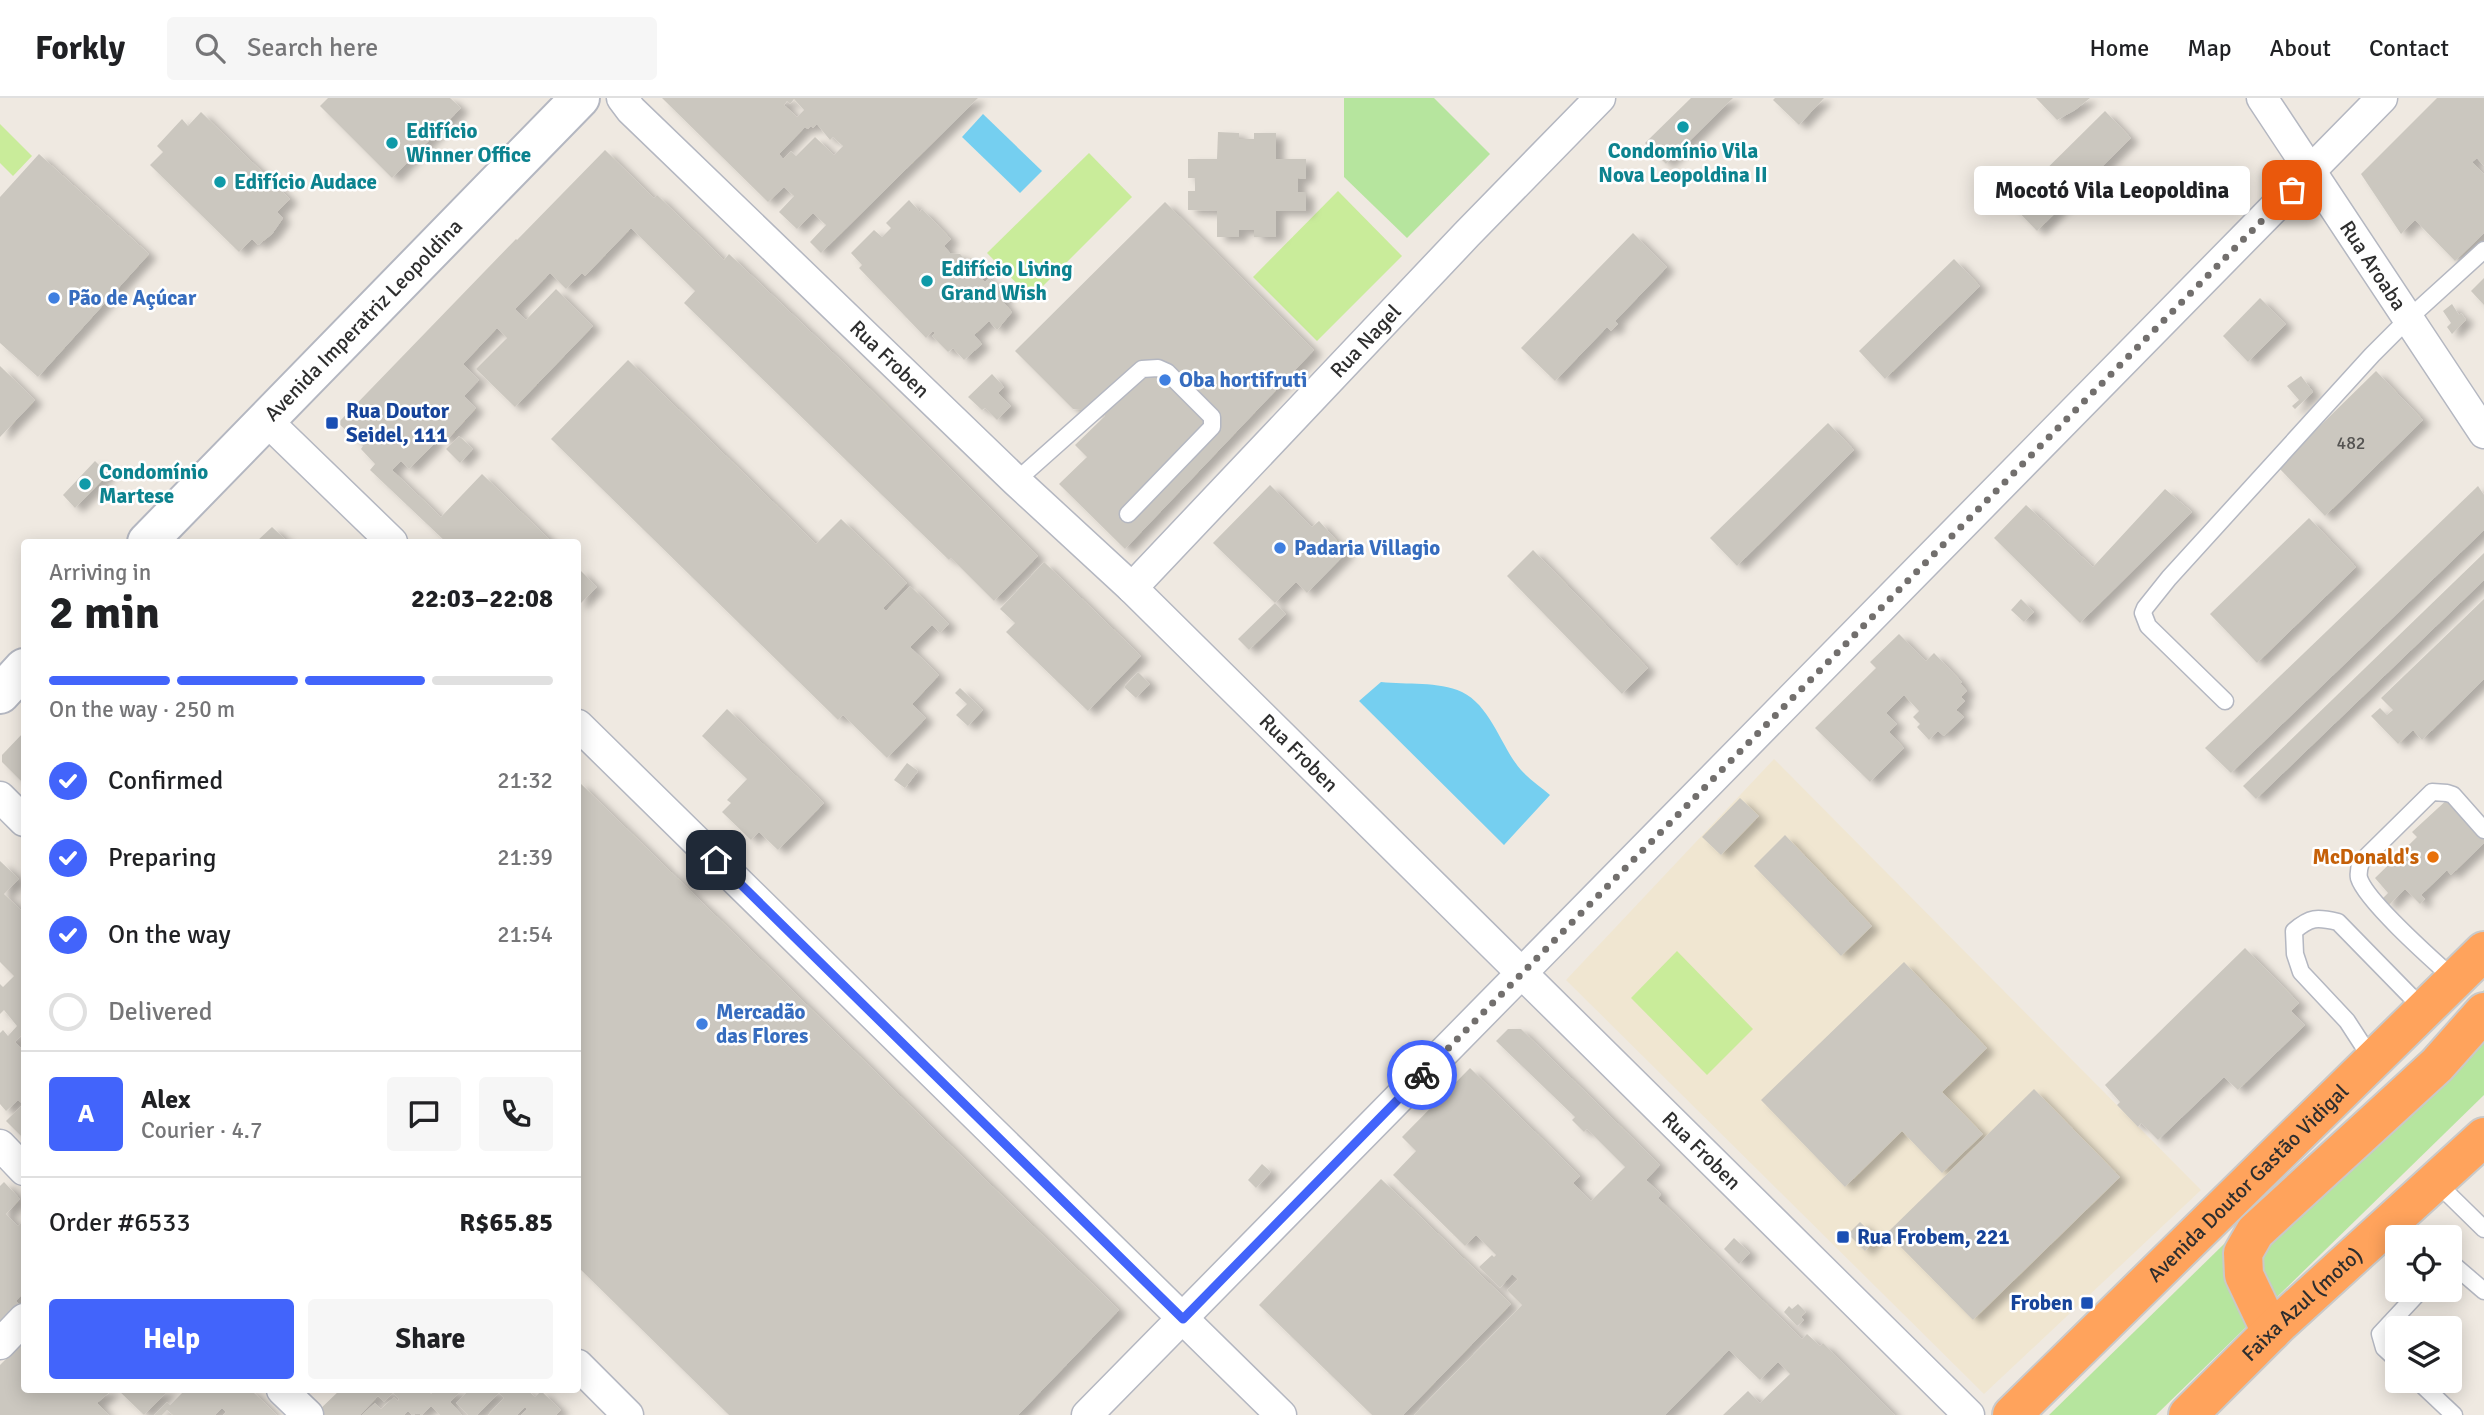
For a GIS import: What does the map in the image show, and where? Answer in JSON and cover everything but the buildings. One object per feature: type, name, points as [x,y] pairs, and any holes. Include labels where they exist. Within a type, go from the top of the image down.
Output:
[{"type":"highway","name":"Avenida Doutor Gastão Vidigal","points":[[2012,1415],[2484,951]]},
{"type":"highway","points":[[2270,1330],[2250,1291],[2242,1262],[2243,1253],[2255,1232],[2437,1065],[2484,1012]]},
{"type":"highway","points":[[2188,1415],[2270,1330],[2435,1181],[2481,1145]]},
{"type":"main road","name":"Avenida Imperatriz Leopoldina","points":[[149,539],[580,98]]},
{"type":"main road","points":[[0,694],[21,671]]},
{"type":"main road","name":"Faixa Azul (moto)","points":[[2179,1415],[2270,1330],[2481,1145]]},
{"type":"street","name":"Rua Froben","points":[[622,98],[631,110],[1016,481],[1132,588],[1969,1415]]},
{"type":"street","name":"Rua Nagel","points":[[1132,588],[1467,234],[1600,98]]},
{"type":"street","name":"Rua Aroaba","points":[[2262,98],[2484,433]]},
{"type":"street","points":[[1087,1415],[2382,98]]},
{"type":"street","points":[[266,419],[389,539]]},
{"type":"street","points":[[581,728],[1281,1415]]},
{"type":"street","points":[[0,797],[21,818]]},
{"type":"street","points":[[0,1146],[21,1167]]},
{"type":"street","points":[[0,1344],[21,1322]]},
{"type":"street","points":[[581,1368],[628,1415]]},
{"type":"street","points":[[285,1393],[308,1415]]},
{"type":"lane","points":[[2225,701],[2148,626],[2143,613],[2145,608],[2169,578],[2408,319],[2484,250]]},
{"type":"lane","points":[[1016,481],[1142,369],[1158,368],[1167,372],[1212,417],[1212,428],[1128,514]]},
{"type":"lane","points":[[2454,979],[2384,912],[2363,886],[2359,869],[2361,862],[2432,792],[2453,795],[2484,830]]},
{"type":"lane","points":[[2374,1062],[2347,1021],[2301,972],[2295,954],[2294,932],[2307,920],[2338,922],[2425,1011]]},
{"type":"lane","points":[[2435,1181],[2484,1229]]},
{"type":"lane","points":[[2462,1272],[2484,1291]]},
{"type":"lane","points":[[2397,1316],[2410,1302]]},
{"type":"lane","points":[[2385,1329],[2380,1334],[2385,1349]]},
{"type":"lane","points":[[2431,1393],[2454,1415]]},
{"type":"shaded area","points":[[1774,759],[2201,1190],[1984,1394],[1566,980]]},
{"type":"green space","points":[[1344,98],[1434,98],[1490,154],[1407,238],[1344,177]]},
{"type":"green space","points":[[0,124],[32,156],[13,176],[0,163]]},
{"type":"green space","points":[[1089,153],[1132,197],[1031,298],[987,253]]},
{"type":"green space","points":[[1338,191],[1402,256],[1317,341],[1253,277]]},
{"type":"green space","points":[[1677,951],[1753,1029],[1707,1075],[1631,998]]},
{"type":"green space","points":[[2484,990],[2484,1095],[2156,1415],[2049,1415]]},
{"type":"water","points":[[983,114],[1042,171],[1020,193],[962,137]]},
{"type":"water","points":[[1381,682],[1443,686],[1472,698],[1488,717],[1521,770],[1550,795],[1504,845],[1359,701]]},
{"type":"way so far","points":[[1422,1075],[2292,190]]},
{"type":"place","name":"Condomínio Vila Nova Leopoldina II","points":[[1683,127]]},
{"type":"place","name":"Edifício Winner Office","points":[[392,143]]},
{"type":"place","name":"Edifício Audace","points":[[220,182]]},
{"type":"place","name":"Mocotó Vila Leopoldina","points":[[2292,190]]},
{"type":"place","name":"Edifício Living Grand Wish","points":[[927,281]]},
{"type":"place","name":"Pão de Açúcar","points":[[54,298]]},
{"type":"place","name":"Oba hortifruti","points":[[1165,380]]},
{"type":"place","name":"Rua Doutor Seidel, 111","points":[[332,423]]},
{"type":"place","name":"Condomínio Martese","points":[[85,484]]},
{"type":"place","name":"Padaria Villagio","points":[[1280,548]]},
{"type":"place","name":"McDonald's","points":[[2433,857]]},
{"type":"place","name":"Mercadão das Flores","points":[[702,1024]]},
{"type":"place","name":"Rua Frobem, 221","points":[[1843,1237]]},
{"type":"place","name":"Froben","points":[[2087,1303]]},
{"type":"route","points":[[716,860],[1183,1319],[1422,1075]]}]
